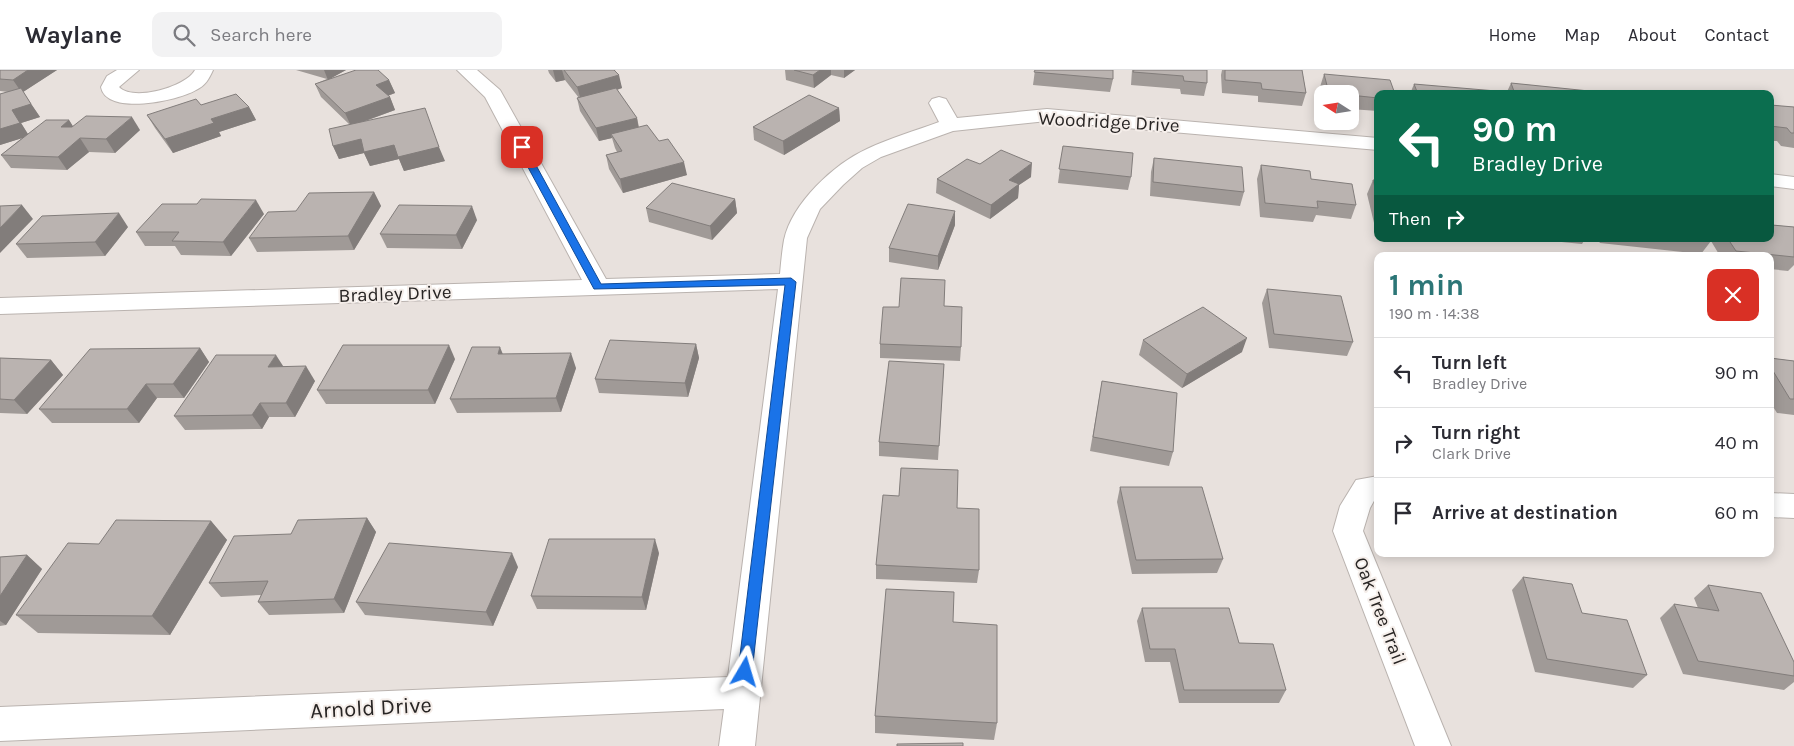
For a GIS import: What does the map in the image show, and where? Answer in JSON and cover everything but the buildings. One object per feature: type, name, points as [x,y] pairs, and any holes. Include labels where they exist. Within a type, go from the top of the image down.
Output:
[{"type":"street","points":[[130,70],[114,80],[110,87],[111,92],[118,97],[143,99],[174,93],[198,80],[204,74],[204,70]]},
{"type":"street","points":[[466,70],[493,94],[598,287]]},
{"type":"street","points":[[939,103],[950,125]]},
{"type":"street","name":"Woodridge Drive","points":[[737,746],[796,238],[810,207],[835,180],[854,164],[874,153],[950,125],[1047,115],[1374,144]]},
{"type":"street","points":[[1774,180],[1794,183]]},
{"type":"street","name":"Bradley Drive","points":[[0,306],[791,282]]},
{"type":"street","name":"Oak Tree Trail","points":[[1374,487],[1366,488],[1355,506],[1348,530],[1432,746]]},
{"type":"street","points":[[1774,505],[1794,506]]},
{"type":"street","name":"Arnold Drive","points":[[0,724],[743,692]]},
{"type":"route","points":[[522,147],[598,287],[791,282],[745,672]]}]
